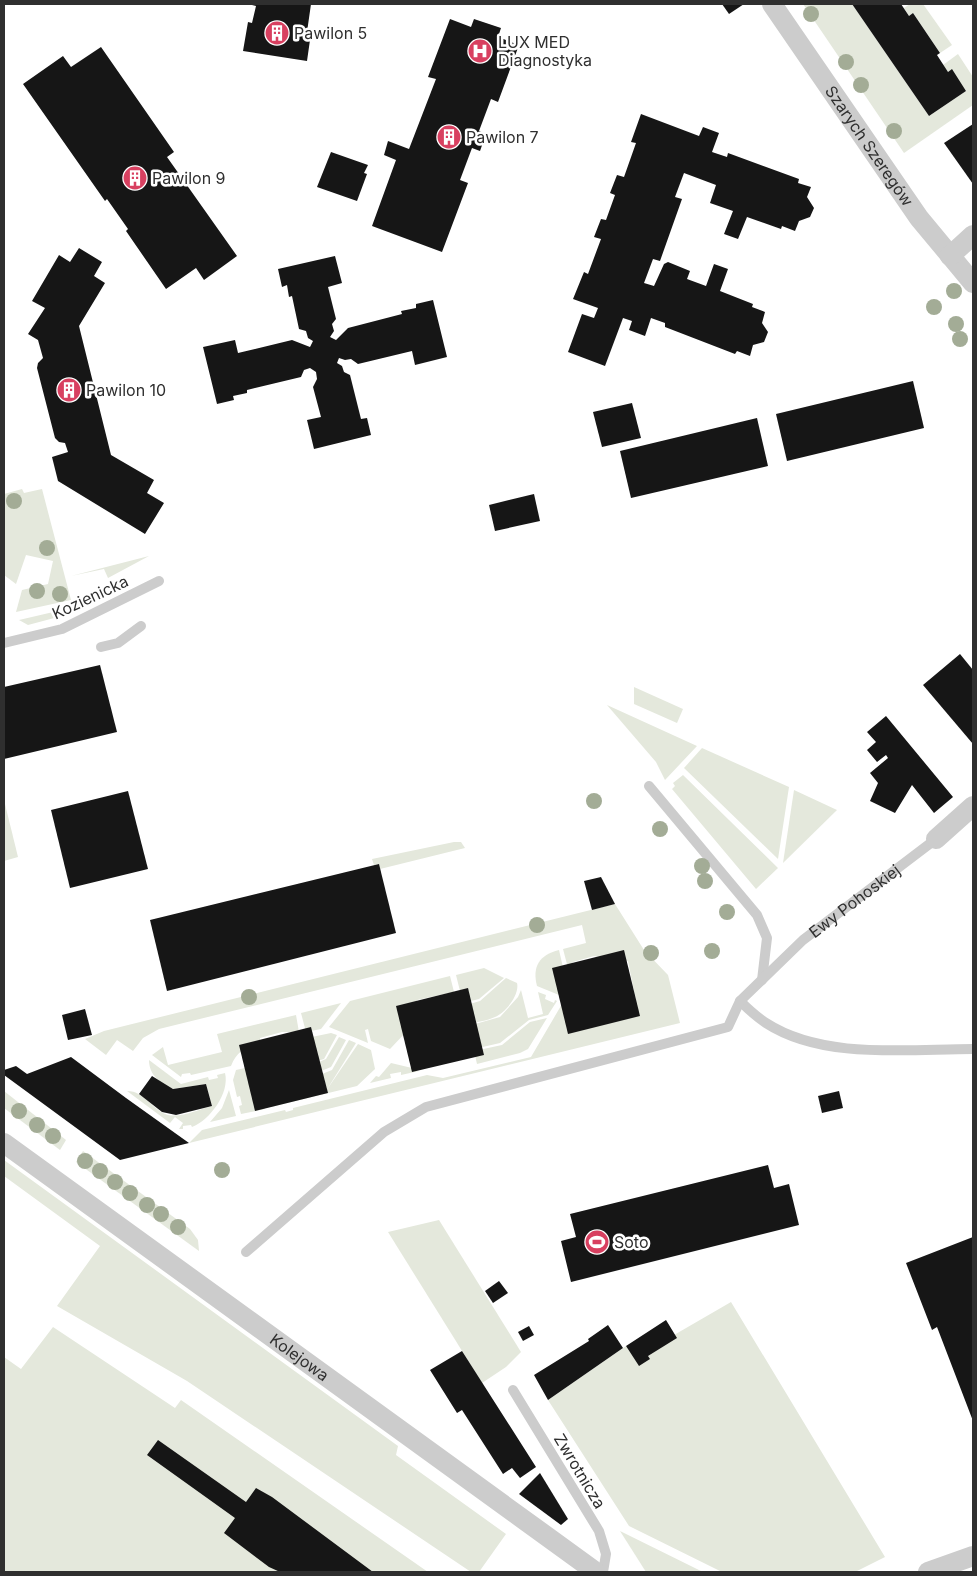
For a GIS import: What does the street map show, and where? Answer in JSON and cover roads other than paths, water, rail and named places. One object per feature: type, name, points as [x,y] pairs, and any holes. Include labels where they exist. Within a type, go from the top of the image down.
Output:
[{"type":"street","name":"Szarych Szeregów","points":[[772,4],[919,218],[973,283]]},
{"type":"street","points":[[950,256],[973,235]]},
{"type":"street","name":"Ewy Pohoskiej","points":[[936,840],[973,806]]},
{"type":"street","name":"Kolejowa","points":[[4,1143],[596,1572]]},
{"type":"street","points":[[928,1572],[973,1556]]},
{"type":"lane","name":"Kozienicka","points":[[4,643],[62,629],[159,580]]},
{"type":"lane","points":[[100,647],[118,642],[141,626]]},
{"type":"lane","points":[[649,786],[757,915],[766,938],[762,980]]},
{"type":"lane","name":"Ewy Pohoskiej","points":[[740,1001],[803,940],[936,840]]},
{"type":"lane","points":[[246,1252],[384,1132],[426,1106],[728,1028],[740,1001],[767,1024],[807,1041],[834,1049],[973,1049]]},
{"type":"lane","name":"Zwrotnicza","points":[[513,1390],[599,1531],[606,1554],[603,1572]]},
{"type":"place","name":"Pawilon 5","points":[[277,33]]},
{"type":"place","name":"LUX MED Diagnostyka","points":[[480,51]]},
{"type":"place","name":"Pawilon 7","points":[[449,137]]},
{"type":"place","name":"Pawilon 9","points":[[135,178]]},
{"type":"place","name":"Pawilon 10","points":[[69,390]]},
{"type":"place","name":"Soto","points":[[597,1242]]}]
